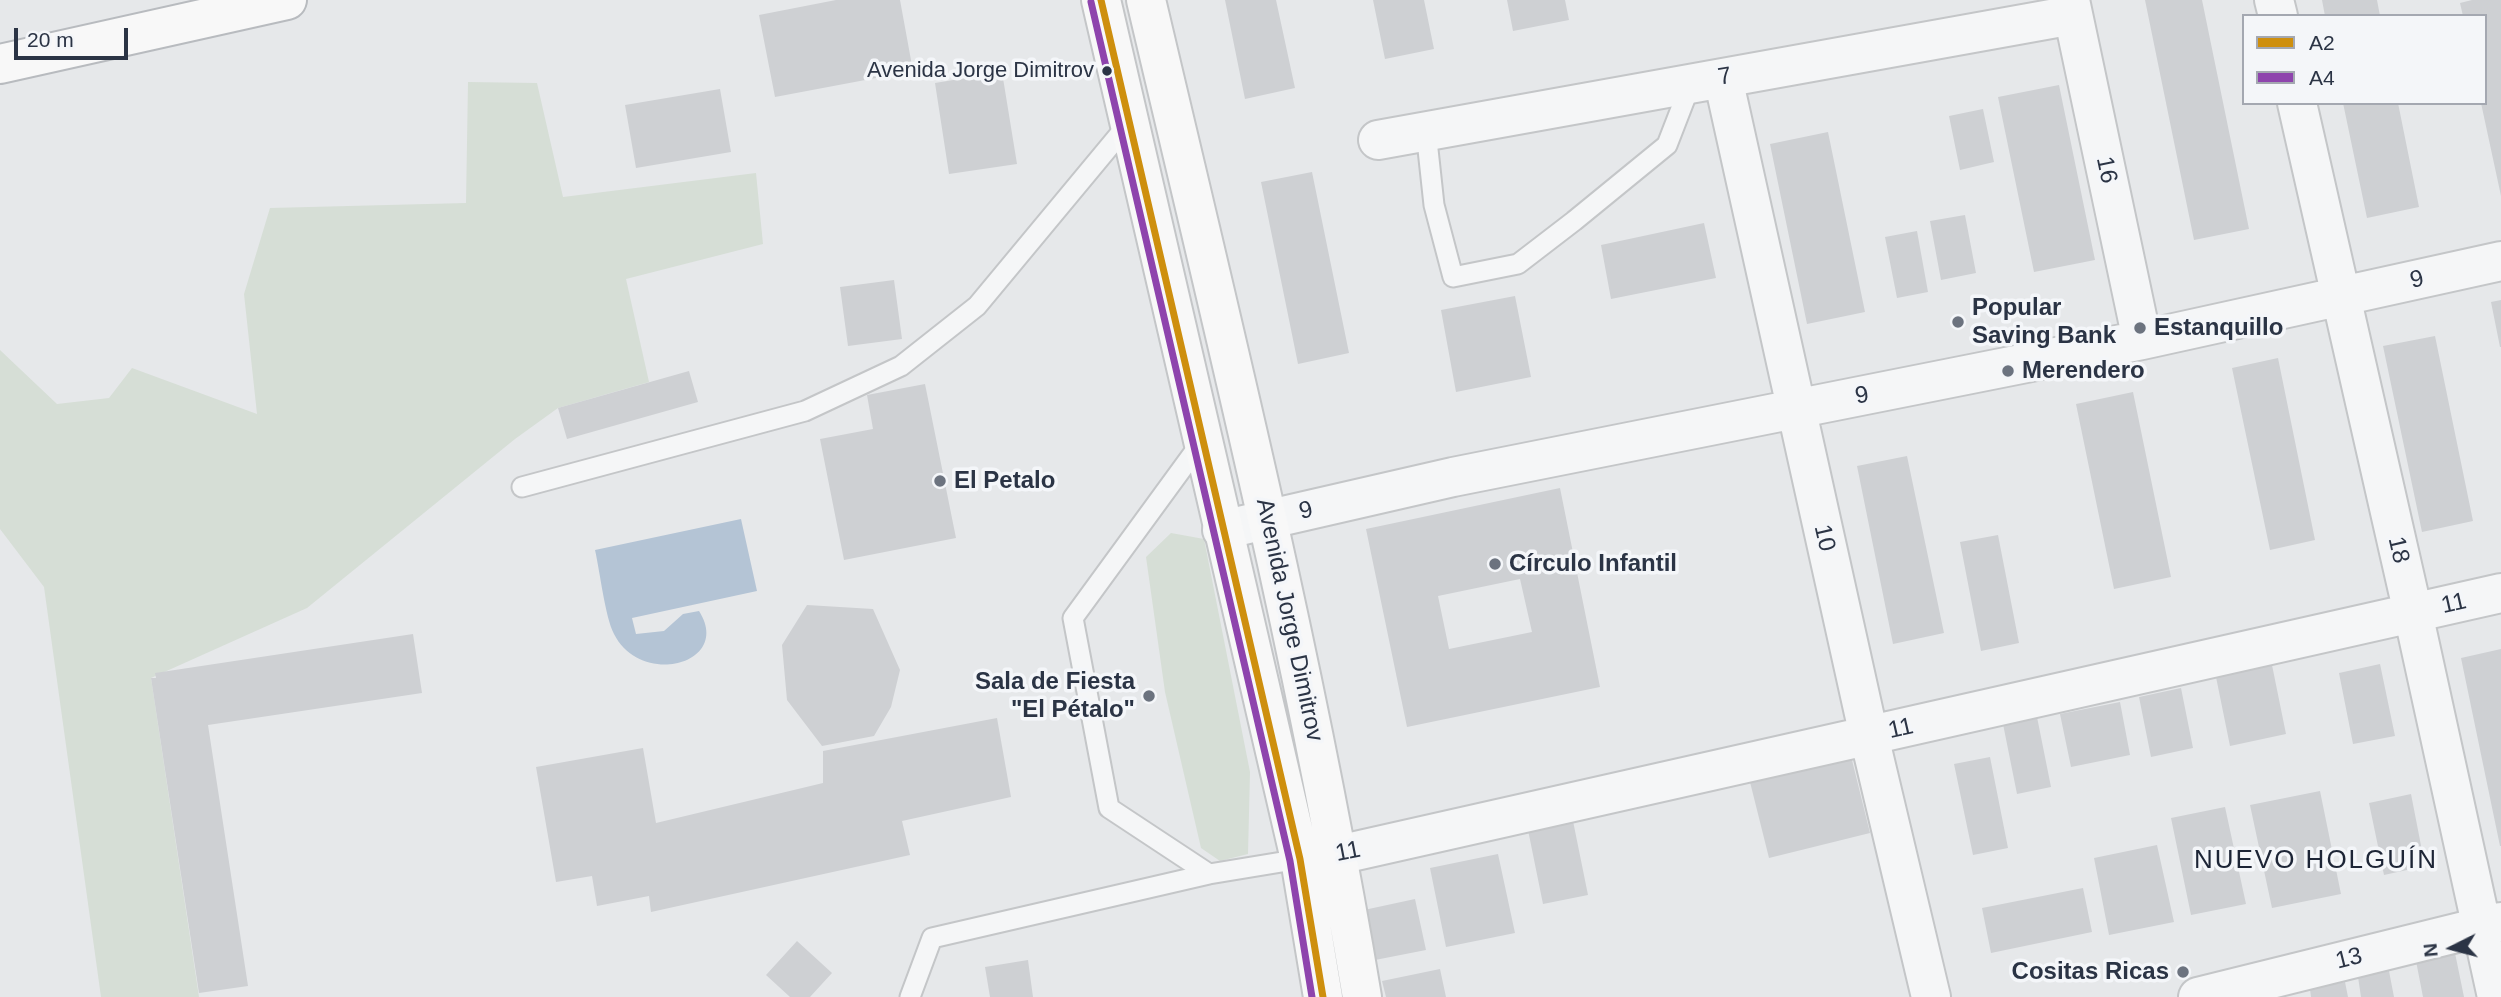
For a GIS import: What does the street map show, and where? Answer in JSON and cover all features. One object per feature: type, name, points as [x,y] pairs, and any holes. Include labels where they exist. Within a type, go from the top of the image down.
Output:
[{"type":"main road","points":[[0,64],[287,0]]},
{"type":"main road","name":"Avenida Jorge Dimitrov","points":[[1101,0],[1300,859],[1323,997]]},
{"type":"main road","name":"Avenida Jorge Dimitrov","points":[[1146,0],[1268,519],[1339,855],[1362,997]]},
{"type":"street","name":"7","points":[[1378,140],[1707,81],[2071,7]]},
{"type":"street","name":"16","points":[[2071,7],[2142,340]]},
{"type":"street","name":"10","points":[[1707,81],[1795,409],[1931,997]]},
{"type":"street","name":"18","points":[[2297,105],[2413,613],[2491,924],[2497,997]]},
{"type":"street","name":"9","points":[[1222,530],[1454,477],[2142,340],[2501,261]]},
{"type":"street","name":"11","points":[[1300,859],[1339,855],[2501,593]]},
{"type":"street","name":"13","points":[[2198,997],[2491,924]]},
{"type":"lane","points":[[1426,131],[1434,205],[1453,277],[1518,264],[1574,222],[1667,145],[1707,81]]},
{"type":"lane","points":[[522,487],[804,411],[901,366],[977,306],[1129,124]]},
{"type":"lane","points":[[1204,439],[1073,618],[1109,808],[1209,874]]},
{"type":"lane","points":[[910,997],[932,938],[1209,874],[1300,859]]},
{"type":"shaded area","points":[[468,82],[537,83],[563,197],[756,173],[763,244],[626,279],[649,382],[558,408],[515,439],[307,608],[151,678],[199,997],[101,997],[44,587],[0,529],[0,350],[57,404],[109,398],[132,368],[257,414],[244,294],[270,208],[466,203]]},
{"type":"shaded area","points":[[1171,533],[1204,539],[1250,772],[1248,854],[1220,861],[1201,848],[1165,692],[1146,557]]},
{"type":"water","points":[[741,519],[757,591],[632,618],[636,634],[664,631],[683,614],[699,611],[706,629],[704,645],[694,656],[679,663],[643,661],[627,651],[611,626],[595,550]]},
{"type":"building","points":[[836,0],[900,0],[913,71],[775,97],[759,15]]},
{"type":"building","points":[[1225,0],[1276,0],[1295,88],[1245,99]]},
{"type":"building","points":[[1373,0],[1424,0],[1434,49],[1385,59]]},
{"type":"building","points":[[1507,0],[1565,0],[1569,20],[1513,31]]},
{"type":"building","points":[[2145,0],[2202,0],[2249,229],[2194,240]]},
{"type":"building","points":[[2322,0],[2377,0],[2380,14],[2325,14]]},
{"type":"building","points":[[2472,0],[2501,0],[2501,196],[2481,105],[2487,105],[2487,14],[2463,14],[2460,3]]},
{"type":"building","points":[[1002,72],[1017,164],[949,174],[935,83]]},
{"type":"building","points":[[2059,85],[2095,260],[2034,272],[1998,97]]},
{"type":"building","points":[[720,89],[731,152],[636,168],[625,105]]},
{"type":"building","points":[[2343,105],[2398,105],[2419,207],[2367,218]]},
{"type":"building","points":[[1983,109],[1994,162],[1960,170],[1949,116]]},
{"type":"building","points":[[1828,132],[1865,312],[1807,324],[1770,144]]},
{"type":"building","points":[[1312,172],[1349,353],[1298,364],[1261,182]]},
{"type":"building","points":[[1965,215],[1976,273],[1941,280],[1930,221]]},
{"type":"building","points":[[1704,223],[1716,278],[1611,299],[1601,245]]},
{"type":"building","points":[[1917,231],[1928,292],[1897,298],[1885,237]]},
{"type":"building","points":[[894,280],[902,339],[848,346],[840,287]]},
{"type":"building","points":[[1515,296],[1531,377],[1456,392],[1441,310]]},
{"type":"building","points":[[2501,300],[2501,347],[2500,347],[2491,302]]},
{"type":"building","points":[[2435,336],[2473,521],[2422,532],[2383,346]]},
{"type":"building","points":[[2278,358],[2315,540],[2270,550],[2232,368]]},
{"type":"building","points":[[689,371],[698,402],[567,439],[558,408]]},
{"type":"building","points":[[925,384],[956,538],[844,560],[820,439],[873,429],[867,395]]},
{"type":"building","points":[[2133,392],[2171,577],[2114,589],[2076,404]]},
{"type":"building","points":[[1907,456],[1944,633],[1893,644],[1857,466]]},
{"type":"building","points":[[1560,488],[1600,687],[1407,727],[1366,529]],"holes":[[[1520,579],[1532,632],[1449,649],[1438,596]]]},
{"type":"building","points":[[1998,535],[2019,643],[1981,651],[1960,542]]},
{"type":"building","points":[[807,605],[873,609],[900,670],[891,707],[874,736],[822,746],[787,700],[782,645]]},
{"type":"building","points":[[413,634],[422,693],[208,725],[248,986],[199,993],[151,678],[156,678],[155,673]]},
{"type":"building","points":[[2501,649],[2501,846],[2500,846],[2461,658]]},
{"type":"building","points":[[2380,664],[2395,736],[2353,744],[2339,673]]},
{"type":"building","points":[[2272,665],[2286,734],[2230,746],[2216,677]]},
{"type":"building","points":[[2181,688],[2193,748],[2151,757],[2139,697]]},
{"type":"building","points":[[2120,702],[2130,755],[2071,767],[2060,714]]},
{"type":"building","points":[[2037,717],[2051,787],[2017,794],[2003,724]]},
{"type":"building","points":[[997,718],[1011,797],[902,821],[910,855],[651,912],[649,896],[597,906],[592,876],[556,882],[536,767],[643,748],[656,823],[823,783],[823,751]]},
{"type":"building","points":[[1851,756],[1870,833],[1769,858],[1750,782]]},
{"type":"building","points":[[1990,757],[2008,848],[1973,855],[1954,764]]},
{"type":"building","points":[[2320,791],[2341,894],[2272,908],[2250,805]]},
{"type":"building","points":[[2411,794],[2425,866],[2384,875],[2369,803]]},
{"type":"building","points":[[2225,807],[2246,904],[2191,915],[2171,818]]},
{"type":"building","points":[[1573,821],[1588,895],[1543,904],[1528,830]]},
{"type":"building","points":[[2157,845],[2174,922],[2109,935],[2094,858]]},
{"type":"building","points":[[1498,854],[1515,933],[1446,947],[1430,868]]},
{"type":"building","points":[[2083,888],[2092,932],[1991,953],[1982,908]]},
{"type":"building","points":[[1415,899],[1426,950],[1375,960],[1364,910]]},
{"type":"building","points":[[797,941],[832,973],[810,997],[790,997],[766,975]]},
{"type":"building","points":[[2455,953],[2464,997],[2423,997],[2416,961]]},
{"type":"building","points":[[1028,960],[1033,997],[990,997],[985,967]]},
{"type":"building","points":[[1440,969],[1446,997],[1386,997],[1382,981]]},
{"type":"building","points":[[2389,971],[2394,997],[2361,997],[2358,977]]},
{"type":"building","points":[[2345,982],[2348,997],[2311,997],[2310,989]]},
{"type":"transit line","name":"A2","points":[[1101,0],[1300,859],[1323,997]]},
{"type":"transit line","name":"A4","points":[[1091,2],[1290,861],[1312,997]]},
{"type":"place","name":"Avenida Jorge Dimitrov","points":[[1107,71]]},
{"type":"place","name":"Popular Saving Bank","points":[[1958,322]]},
{"type":"place","name":"Estanquillo","points":[[2140,328]]},
{"type":"place","name":"Merendero","points":[[2008,371]]},
{"type":"place","name":"El Petalo","points":[[940,481]]},
{"type":"place","name":"Círculo Infantil","points":[[1495,564]]},
{"type":"place","name":"Sala de Fiesta \"El Pétalo\"","points":[[1149,696]]},
{"type":"place","name":"Cositas Ricas","points":[[2183,972]]},
{"type":"district","name":"NUEVO HOLGUÍN","points":[[2316,861]]}]
